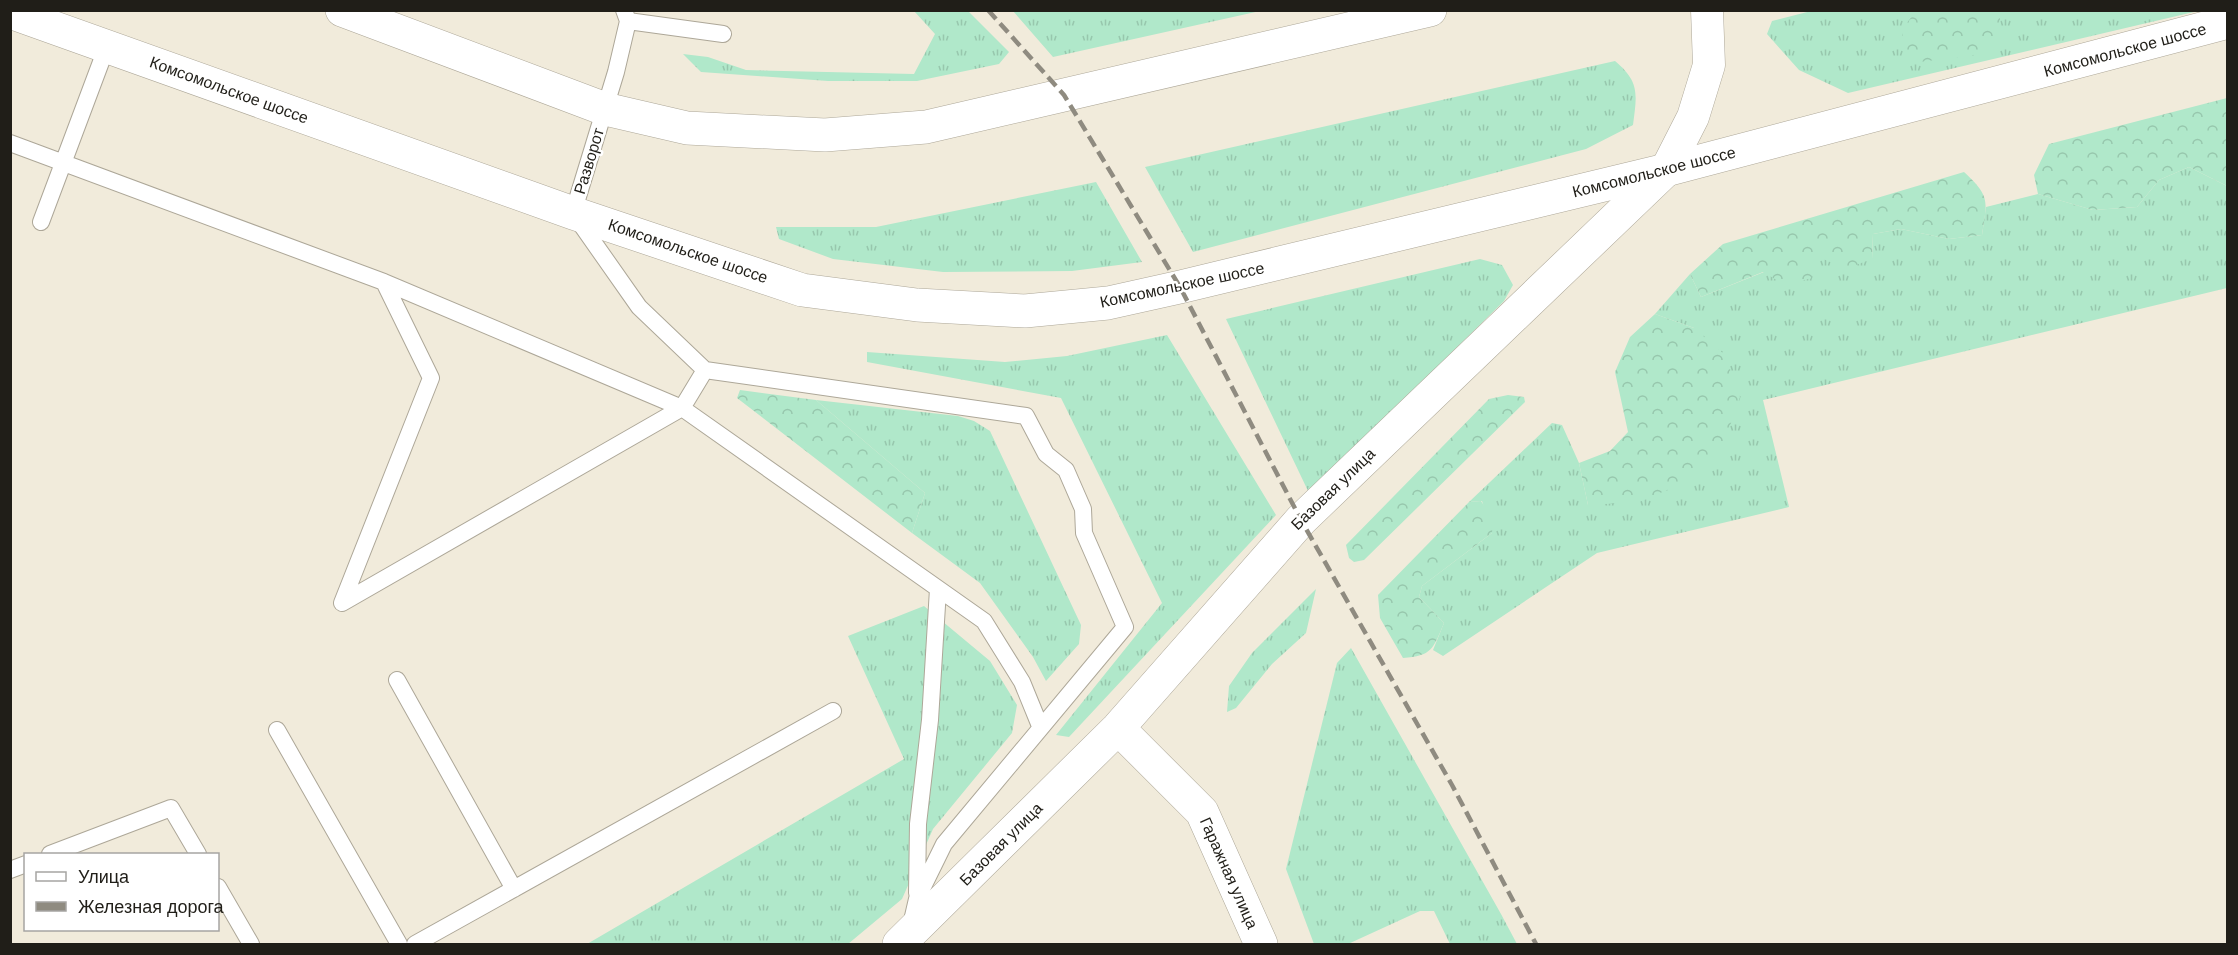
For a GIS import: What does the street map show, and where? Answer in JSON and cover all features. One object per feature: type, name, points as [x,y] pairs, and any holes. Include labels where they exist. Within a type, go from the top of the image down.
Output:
[{"type":"main road","points":[[342,10],[605,109],[687,128],[825,135],[926,127],[1430,10]]},
{"type":"main road","name":"Комсомольское шоссе","points":[[10,12],[573,213],[802,290],[917,305],[1025,311],[1129,298],[1666,170],[2228,22]]},
{"type":"main road","name":"Базовая улица","points":[[904,940],[1118,728],[1301,520],[1666,170]]},
{"type":"main road","name":"Гаражная улица","points":[[1118,728],[1202,812],[1261,945]]},
{"type":"street","name":"Базовая улица","points":[[1666,170],[1693,117],[1709,65],[1707,10]]},
{"type":"lane","name":"Разворот","points":[[573,213],[605,109],[626,16]]},
{"type":"lane","points":[[626,16],[723,34]]},
{"type":"lane","points":[[41,222],[107,46]]},
{"type":"lane","points":[[10,143],[384,282],[682,408],[984,621],[1022,682],[1041,726]]},
{"type":"lane","points":[[573,213],[639,307],[705,370],[1026,416],[1046,454],[1066,470],[1083,509],[1084,533],[1125,627],[944,844],[917,899],[904,940]]},
{"type":"lane","points":[[384,282],[431,378],[342,603],[682,408],[705,370]]},
{"type":"lane","points":[[917,899],[918,824],[930,720],[938,589]]},
{"type":"lane","points":[[398,680],[514,890]]},
{"type":"lane","points":[[415,945],[833,711]]},
{"type":"lane","points":[[277,730],[399,945]]},
{"type":"lane","points":[[55,853],[171,808],[197,853]]},
{"type":"lane","points":[[219,889],[251,945]]},
{"type":"green space","points":[[1815,10],[2198,11],[1848,93],[1799,70],[1767,34],[1772,21]]},
{"type":"green space","points":[[1917,10],[1999,11],[2001,27],[1994,47],[1971,56],[1919,62],[1903,47],[1902,29]]},
{"type":"green space","points":[[914,11],[968,11],[1009,52],[999,64],[917,81],[828,81],[701,72],[683,54],[708,57],[746,70],[914,74],[935,34]]},
{"type":"green space","points":[[1013,11],[1260,11],[1053,57]]},
{"type":"green space","points":[[1615,61],[1629,76],[1635,89],[1633,125],[1586,149],[1193,252],[1145,167]]},
{"type":"green space","points":[[2227,98],[2227,186],[2189,167],[2159,180],[2137,207],[2093,210],[2038,194],[2034,175],[2049,144]]},
{"type":"green space","points":[[2189,167],[2227,186],[2227,288],[1763,400],[1789,507],[1597,553],[1443,656],[1433,650],[1444,623],[1419,597],[1422,586],[1492,533],[1482,501],[1469,502],[1552,423],[1562,425],[1579,463],[1588,505],[1694,328],[1655,314],[1690,274],[1701,297],[1764,272],[1816,255],[1872,259],[1873,234],[1901,229],[1949,239],[1982,235],[1986,207],[2038,194],[2093,210],[2137,207],[2159,180]]},
{"type":"green space","points":[[1964,172],[1979,188],[1985,200],[1982,235],[1949,239],[1901,229],[1873,234],[1872,259],[1845,269],[1817,256],[1812,278],[1785,285],[1763,272],[1701,297],[1690,274],[1723,244]]},
{"type":"green space","points":[[1096,182],[1142,262],[1072,271],[943,272],[833,259],[779,239],[776,227],[876,227]]},
{"type":"green space","points":[[1480,259],[1502,265],[1513,285],[1504,301],[1309,493],[1226,319]]},
{"type":"green space","points":[[1655,314],[1694,328],[1725,355],[1740,397],[1724,443],[1707,473],[1639,502],[1588,505],[1579,463],[1610,451],[1628,432],[1615,372],[1630,337]]},
{"type":"green space","points":[[1167,335],[1276,515],[1069,737],[1056,735],[1162,603],[1061,398],[867,362],[867,352],[1005,362],[1067,356]]},
{"type":"green space","points":[[740,390],[816,400],[925,493],[912,533],[737,398]]},
{"type":"green space","points":[[1508,395],[1524,397],[1525,402],[1364,560],[1354,562],[1349,558],[1346,545],[1489,399]]},
{"type":"green space","points":[[816,400],[958,416],[974,421],[990,431],[1081,625],[1079,644],[1046,681],[1033,657],[980,583],[912,533],[925,493]]},
{"type":"green space","points":[[1481,501],[1493,519],[1492,533],[1422,586],[1419,597],[1444,623],[1434,645],[1426,653],[1403,658],[1380,618],[1378,595],[1469,502]]},
{"type":"green space","points":[[1316,589],[1306,633],[1272,664],[1236,708],[1227,712],[1229,686],[1252,653]]},
{"type":"green space","points":[[924,606],[990,661],[1017,705],[1012,733],[933,829],[902,899],[848,944],[587,944],[904,759],[848,636]]},
{"type":"green space","points":[[1351,648],[1517,944],[1450,944],[1434,911],[1420,911],[1348,944],[1314,944],[1286,869],[1337,663]]},
{"type":"railway","points":[[988,10],[1064,95],[1180,287],[1301,520],[1452,785],[1536,944]]}]
